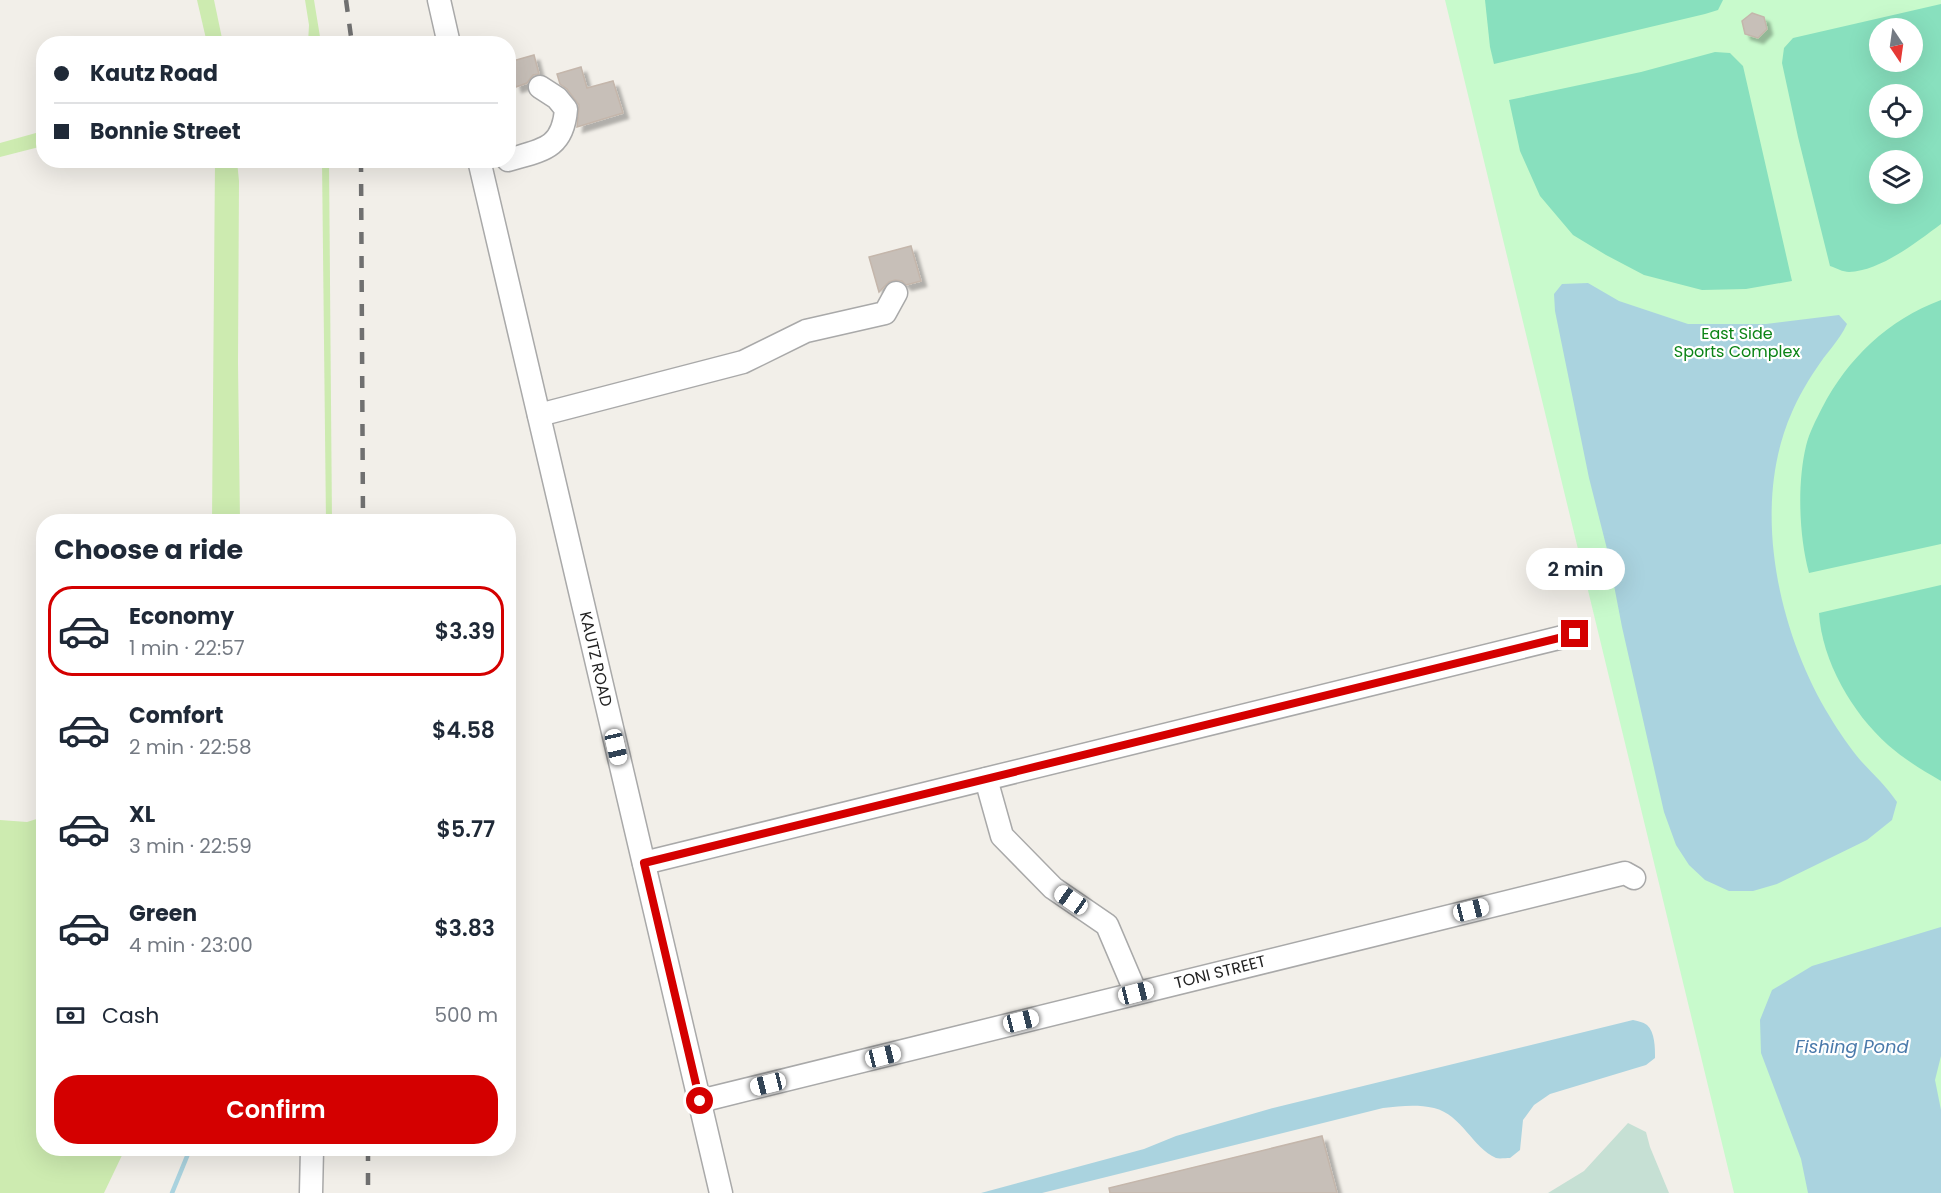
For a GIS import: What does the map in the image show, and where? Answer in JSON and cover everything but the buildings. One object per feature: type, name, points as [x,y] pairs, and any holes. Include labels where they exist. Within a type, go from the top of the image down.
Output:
[{"type":"street","points":[[439,0],[447,36]]},
{"type":"street","points":[[516,157],[539,151],[551,145],[561,135],[566,110],[557,98],[540,87]]},
{"type":"street","name":"KAUTZ ROAD","points":[[481,168],[721,1193]]},
{"type":"street","points":[[539,415],[743,362],[806,331],[885,313],[896,293]]},
{"type":"street","points":[[644,863],[1575,634]]},
{"type":"street","points":[[986,779],[1002,836],[1053,888],[1107,925],[1136,993]]},
{"type":"street","name":"TONI STREET","points":[[700,1101],[1625,873],[1634,878]]},
{"type":"street","points":[[311,1193],[312,1156]]},
{"type":"green space","points":[[197,0],[214,0],[222,36],[205,36]]},
{"type":"green space","points":[[305,0],[314,0],[320,36],[308,36]]},
{"type":"green space","name":"East Side Sports Complex","points":[[1445,0],[1941,0],[1941,1193],[1734,1193]]},
{"type":"green space","points":[[1485,0],[1723,0],[1718,10],[1705,14],[1494,64]]},
{"type":"green space","points":[[1941,4],[1941,224],[1898,254],[1873,267],[1849,272],[1830,266],[1782,63],[1784,48],[1793,38],[1869,21],[1869,72],[1923,72],[1923,18],[1880,18]]},
{"type":"green space","points":[[1715,52],[1730,53],[1743,66],[1792,281],[1746,289],[1702,290],[1644,275],[1573,235],[1540,196],[1520,151],[1509,100],[1641,72]]},
{"type":"green space","points":[[36,133],[36,148],[0,157],[0,143]]},
{"type":"green space","points":[[215,168],[238,168],[240,514],[212,514]]},
{"type":"green space","points":[[322,168],[329,168],[332,514],[326,514]]},
{"type":"green space","points":[[1941,300],[1941,544],[1809,573],[1803,543],[1800,493],[1806,446],[1815,422],[1844,373],[1871,343],[1904,318]]},
{"type":"green space","points":[[1941,585],[1941,781],[1894,750],[1862,718],[1841,685],[1833,667],[1821,631],[1819,613]]},
{"type":"green space","points":[[36,819],[36,1156],[122,1156],[104,1193],[0,1193],[0,820],[27,822]]},
{"type":"green space","points":[[1628,1123],[1646,1132],[1669,1193],[1548,1193],[1584,1171]]},
{"type":"water","points":[[1588,283],[1619,301],[1688,324],[1766,324],[1839,315],[1847,324],[1800,396],[1779,449],[1773,487],[1772,527],[1776,568],[1784,608],[1796,647],[1812,683],[1830,717],[1849,745],[1897,802],[1892,820],[1867,840],[1777,884],[1753,891],[1729,891],[1705,880],[1689,865],[1676,845],[1664,812],[1622,627],[1607,549],[1589,478],[1555,311],[1554,294],[1562,284]]},
{"type":"water","name":"Fishing Pond","points":[[1941,927],[1941,1056],[1935,1080],[1941,1110],[1941,1193],[1808,1193],[1801,1159],[1761,1053],[1760,1020],[1772,990],[1812,966]]},
{"type":"water","points":[[1633,1020],[1644,1023],[1650,1028],[1654,1040],[1655,1058],[1646,1065],[1550,1094],[1534,1105],[1523,1120],[1520,1150],[1510,1158],[1497,1158],[1488,1153],[1460,1124],[1444,1112],[1428,1107],[1402,1106],[1383,1108],[1042,1193],[981,1193],[1144,1149],[1176,1136],[1273,1108]]},
{"type":"waterway","points":[[172,1193],[187,1156]]},
{"type":"railway","points":[[346,0],[351,36]]},
{"type":"railway","points":[[361,168],[363,514]]},
{"type":"railway","points":[[368,1156],[368,1193]]},
{"type":"route","points":[[700,1101],[644,863],[1575,634]]}]
